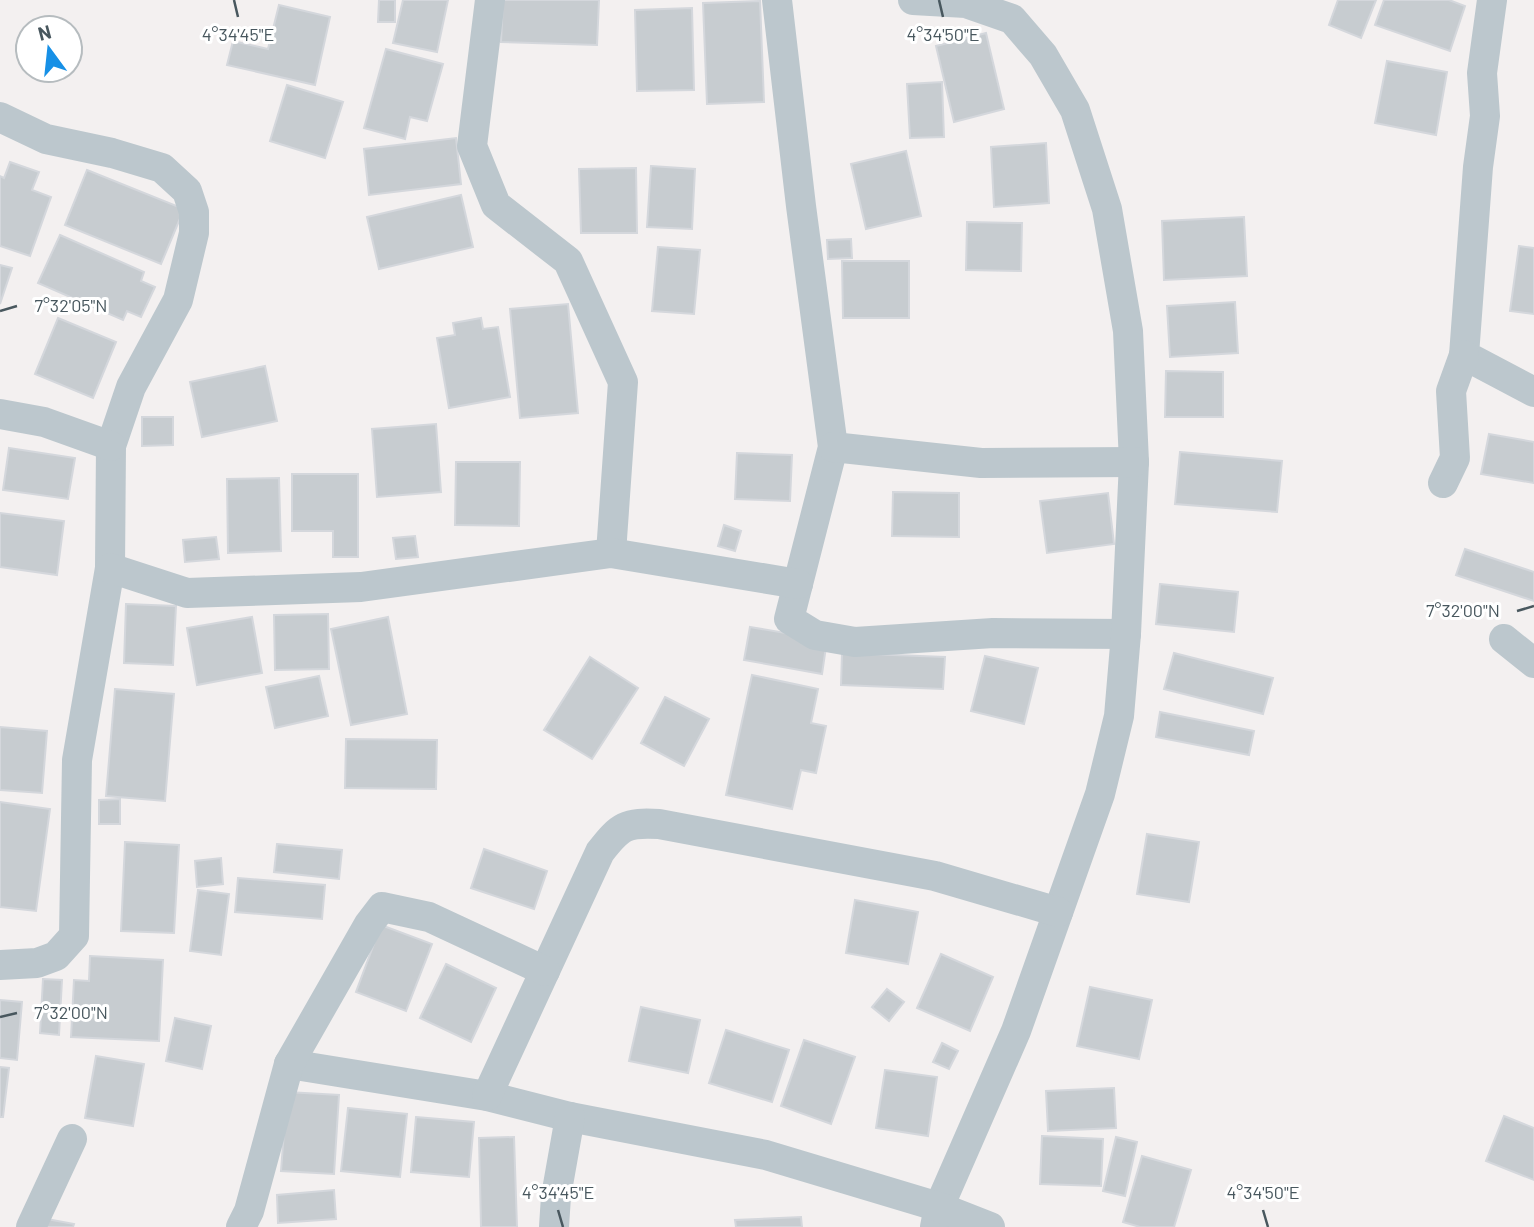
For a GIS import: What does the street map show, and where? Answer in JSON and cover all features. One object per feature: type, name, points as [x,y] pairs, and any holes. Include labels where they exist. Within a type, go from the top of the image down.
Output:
[{"type":"street","points":[[490,0],[472,146],[496,205],[568,261],[623,382],[611,553]]},
{"type":"street","points":[[777,0],[833,447],[789,619],[815,635],[855,642],[993,633],[1126,634]]},
{"type":"street","points":[[913,0],[966,4],[1012,19],[1043,55],[1074,110],[1107,209],[1128,331],[1134,462],[1126,634],[1119,716],[1103,781],[1016,1031],[937,1217]]},
{"type":"street","points":[[1443,483],[1455,458],[1451,391],[1464,355],[1478,167],[1485,116],[1482,74],[1492,0]]},
{"type":"street","points":[[0,117],[46,139],[112,153],[162,168],[187,191],[194,212],[194,233],[178,300],[131,387],[111,446],[110,568],[77,760],[74,936],[56,956],[37,962],[0,965]]},
{"type":"street","points":[[1464,355],[1534,393]]},
{"type":"street","points":[[0,414],[44,422],[111,446]]},
{"type":"street","points":[[833,447],[981,463],[1134,462]]},
{"type":"street","points":[[110,568],[187,593],[361,587],[611,553],[798,584]]},
{"type":"street","points":[[1504,639],[1534,663]]},
{"type":"street","points":[[487,1096],[600,852],[617,831],[639,823],[659,824],[935,876],[1058,912]]},
{"type":"street","points":[[241,1227],[249,1211],[289,1064],[382,907],[429,917],[545,971]]},
{"type":"street","points":[[289,1064],[487,1096],[570,1117],[766,1155],[937,1217],[990,1227]]},
{"type":"street","points":[[554,1227],[556,1196],[570,1117]]},
{"type":"street","points":[[31,1227],[72,1139]]},
{"type":"building","points":[[379,0],[395,0],[395,22],[378,22]]},
{"type":"building","points":[[403,0],[448,0],[437,52],[393,43]]},
{"type":"building","points":[[503,0],[599,0],[597,45],[501,42]]},
{"type":"building","points":[[1338,0],[1376,0],[1361,38],[1329,25]]},
{"type":"building","points":[[1384,0],[1449,0],[1465,6],[1450,51],[1375,25]]},
{"type":"building","points":[[760,1],[764,102],[707,104],[703,3]]},
{"type":"building","points":[[279,5],[330,17],[315,85],[227,65],[233,41],[268,49]]},
{"type":"building","points":[[692,8],[694,90],[637,91],[635,10]]},
{"type":"building","points":[[986,33],[1004,109],[954,122],[936,46]]},
{"type":"building","points":[[386,49],[443,64],[427,121],[410,117],[405,139],[364,128]]},
{"type":"building","points":[[1387,61],[1447,72],[1436,135],[1375,123]]},
{"type":"building","points":[[942,82],[944,137],[910,138],[907,84]]},
{"type":"building","points":[[287,85],[343,102],[325,158],[270,141]]},
{"type":"building","points":[[456,138],[461,184],[369,195],[364,149]]},
{"type":"building","points":[[1046,143],[1049,203],[994,207],[991,147]]},
{"type":"building","points":[[906,151],[921,216],[866,229],[851,164]]},
{"type":"building","points":[[10,162],[39,172],[32,190],[51,197],[30,256],[0,246],[0,176],[4,178]]},
{"type":"building","points":[[651,166],[695,169],[692,229],[647,227]]},
{"type":"building","points":[[636,168],[637,233],[581,233],[579,169]]},
{"type":"building","points":[[87,170],[184,209],[161,264],[65,225]]},
{"type":"building","points":[[461,195],[473,247],[379,269],[367,217]]},
{"type":"building","points":[[1244,217],[1247,276],[1164,280],[1162,221]]},
{"type":"building","points":[[967,222],[1022,223],[1021,271],[966,270]]},
{"type":"building","points":[[60,235],[144,272],[141,281],[155,287],[141,317],[127,311],[123,320],[38,283]]},
{"type":"building","points":[[851,239],[852,258],[828,259],[827,240]]},
{"type":"building","points":[[1519,246],[1534,248],[1534,314],[1510,311]]},
{"type":"building","points":[[658,247],[700,250],[694,314],[652,311]]},
{"type":"building","points":[[842,261],[909,261],[909,318],[843,318]]},
{"type":"building","points":[[0,265],[12,268],[0,304]]},
{"type":"building","points":[[1235,302],[1238,353],[1170,357],[1167,306]]},
{"type":"building","points":[[568,304],[578,413],[520,418],[510,309]]},
{"type":"building","points":[[58,318],[116,342],[93,398],[35,374]]},
{"type":"building","points":[[481,318],[483,329],[498,327],[510,397],[449,408],[437,338],[455,335],[453,323]]},
{"type":"building","points":[[265,366],[277,421],[202,437],[190,382]]},
{"type":"building","points":[[1166,371],[1223,372],[1223,417],[1165,417]]},
{"type":"building","points":[[142,417],[173,417],[173,445],[142,446]]},
{"type":"building","points":[[436,424],[441,492],[377,497],[372,429]]},
{"type":"building","points":[[1489,434],[1534,442],[1534,483],[1481,474]]},
{"type":"building","points":[[9,448],[75,458],[68,499],[3,490]]},
{"type":"building","points":[[1180,452],[1282,461],[1277,512],[1175,504]]},
{"type":"building","points":[[737,453],[792,455],[790,501],[735,499]]},
{"type":"building","points":[[456,462],[520,462],[519,526],[455,525]]},
{"type":"building","points":[[292,474],[358,474],[358,557],[333,557],[333,531],[292,531]]},
{"type":"building","points":[[279,478],[281,551],[228,553],[227,479]]},
{"type":"building","points":[[893,492],[959,493],[959,537],[892,536]]},
{"type":"building","points":[[1108,493],[1114,544],[1047,553],[1040,501]]},
{"type":"building","points":[[0,513],[64,521],[57,575],[0,567]]},
{"type":"building","points":[[724,525],[741,531],[735,551],[718,546]]},
{"type":"building","points":[[415,536],[418,557],[396,559],[393,538]]},
{"type":"building","points":[[216,537],[219,559],[185,562],[183,540]]},
{"type":"building","points":[[1465,549],[1534,572],[1534,601],[1456,575]]},
{"type":"building","points":[[1160,584],[1238,592],[1234,632],[1156,624]]},
{"type":"building","points":[[126,604],[176,606],[173,665],[124,663]]},
{"type":"building","points":[[328,614],[329,669],[275,670],[274,615]]},
{"type":"building","points":[[252,617],[262,673],[197,685],[187,628]]},
{"type":"building","points":[[388,617],[407,714],[351,725],[331,629]]},
{"type":"building","points":[[750,627],[827,640],[822,674],[744,660]]},
{"type":"building","points":[[842,653],[945,657],[943,689],[841,685]]},
{"type":"building","points":[[1174,653],[1273,678],[1263,714],[1164,689]]},
{"type":"building","points":[[985,656],[1038,668],[1024,724],[971,711]]},
{"type":"building","points":[[590,657],[638,688],[592,759],[544,730]]},
{"type":"building","points":[[752,675],[818,689],[811,723],[826,726],[816,773],[801,770],[792,809],[726,795]]},
{"type":"building","points":[[319,676],[328,716],[275,728],[266,687]]},
{"type":"building","points":[[115,689],[174,694],[165,801],[106,796]]},
{"type":"building","points":[[665,697],[709,719],[684,766],[641,743]]},
{"type":"building","points":[[1160,712],[1254,731],[1249,755],[1156,737]]},
{"type":"building","points":[[0,727],[47,731],[42,793],[0,790]]},
{"type":"building","points":[[346,739],[437,740],[436,789],[345,788]]},
{"type":"building","points":[[120,799],[120,824],[99,824],[99,800]]},
{"type":"building","points":[[0,802],[50,809],[36,911],[0,907]]},
{"type":"building","points":[[1147,834],[1199,842],[1189,902],[1137,894]]},
{"type":"building","points":[[125,842],[179,845],[174,933],[121,931]]},
{"type":"building","points":[[277,844],[342,850],[339,879],[274,872]]},
{"type":"building","points":[[484,849],[547,871],[534,909],[471,888]]},
{"type":"building","points":[[221,858],[223,884],[197,887],[195,861]]},
{"type":"building","points":[[238,878],[325,885],[322,919],[235,912]]},
{"type":"building","points":[[198,890],[229,894],[221,955],[190,951]]},
{"type":"building","points":[[855,900],[918,912],[908,964],[846,953]]},
{"type":"building","points":[[381,925],[432,944],[406,1011],[356,992]]},
{"type":"building","points":[[941,954],[993,977],[970,1031],[917,1008]]},
{"type":"building","points":[[90,956],[163,960],[159,1041],[71,1037],[74,980],[89,981]]},
{"type":"building","points":[[446,964],[496,988],[471,1042],[420,1018]]},
{"type":"building","points":[[43,979],[62,980],[59,1035],[40,1033]]},
{"type":"building","points":[[1090,987],[1152,1000],[1139,1059],[1077,1046]]},
{"type":"building","points":[[887,989],[904,1002],[889,1021],[872,1007]]},
{"type":"building","points":[[0,1000],[22,1002],[17,1060],[0,1058]]},
{"type":"building","points":[[641,1007],[700,1020],[688,1073],[629,1061]]},
{"type":"building","points":[[175,1018],[211,1026],[202,1069],[166,1061]]},
{"type":"building","points":[[726,1030],[789,1050],[772,1102],[709,1083]]},
{"type":"building","points":[[804,1040],[855,1057],[831,1124],[781,1106]]},
{"type":"building","points":[[942,1043],[958,1051],[949,1069],[933,1062]]},
{"type":"building","points":[[96,1056],[144,1064],[133,1126],[85,1118]]},
{"type":"building","points":[[0,1067],[9,1068],[3,1117],[0,1117]]},
{"type":"building","points":[[885,1070],[937,1077],[928,1136],[876,1128]]},
{"type":"building","points":[[1114,1088],[1116,1128],[1048,1131],[1046,1091]]},
{"type":"building","points":[[287,1092],[339,1095],[334,1174],[281,1171]]},
{"type":"building","points":[[348,1108],[407,1114],[400,1177],[341,1171]]},
{"type":"building","points":[[1504,1116],[1534,1128],[1534,1180],[1486,1161]]},
{"type":"building","points":[[416,1117],[474,1122],[469,1177],[411,1172]]},
{"type":"building","points":[[1042,1136],[1103,1139],[1101,1186],[1040,1184]]},
{"type":"building","points":[[514,1137],[517,1227],[481,1227],[479,1138]]},
{"type":"building","points":[[1116,1137],[1137,1142],[1125,1196],[1103,1191]]},
{"type":"building","points":[[1142,1156],[1191,1170],[1174,1227],[1140,1227],[1123,1222]]},
{"type":"building","points":[[334,1190],[336,1219],[278,1223],[277,1195]]},
{"type":"building","points":[[801,1217],[802,1227],[736,1227],[735,1220]]},
{"type":"building","points":[[47,1219],[74,1224],[73,1227],[46,1227]]}]
